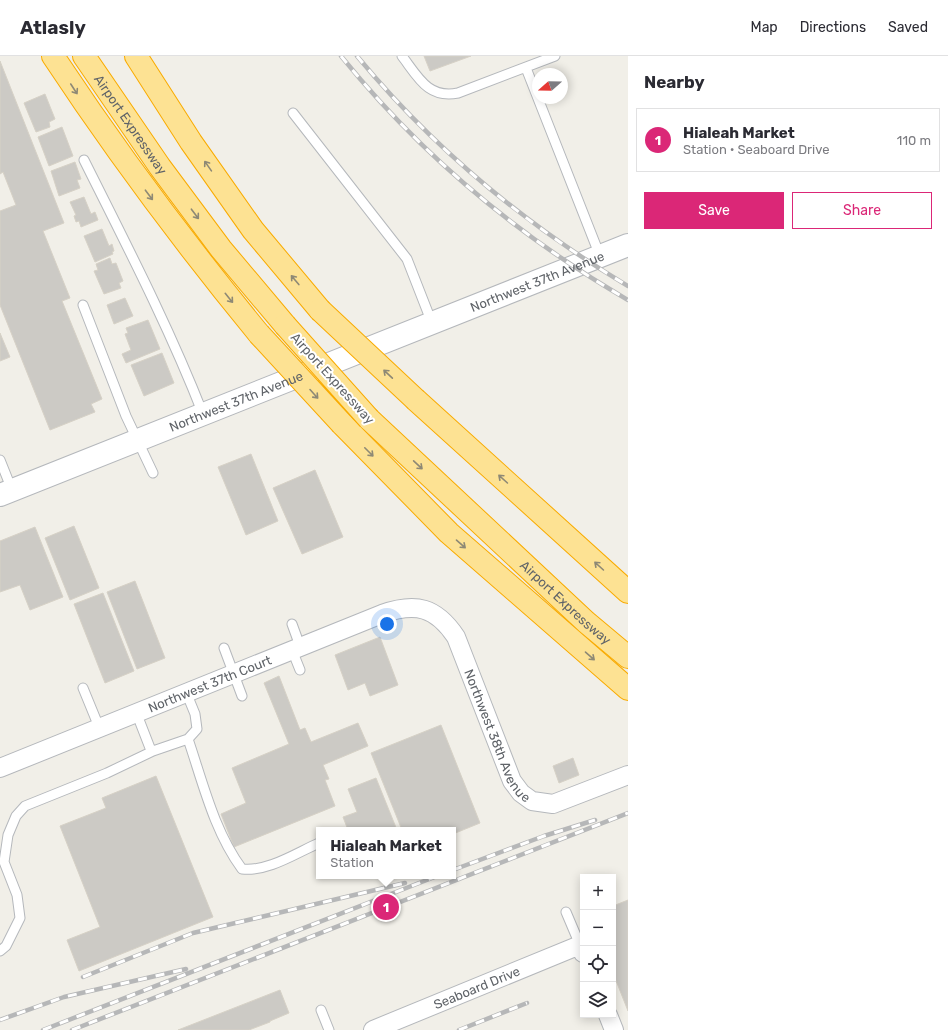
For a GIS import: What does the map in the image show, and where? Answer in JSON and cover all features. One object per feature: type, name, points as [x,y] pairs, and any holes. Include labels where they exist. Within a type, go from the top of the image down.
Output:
[{"type":"highway","points":[[53,56],[129,169],[195,256],[259,334],[342,424],[449,533],[628,689]]},
{"type":"highway","name":"Airport Expressway","points":[[84,56],[179,192],[221,249],[285,325],[369,419],[586,622],[628,657]]},
{"type":"highway","points":[[136,56],[192,142],[253,230],[320,310],[416,400],[628,592]]},
{"type":"street","name":"Northwest 37th Avenue","points":[[6,493],[628,244]]},
{"type":"street","name":"Northwest 37th Court","points":[[0,768],[98,727],[392,610],[421,608]]},
{"type":"street","name":"Northwest 38th Avenue","points":[[421,608],[440,617],[456,637],[512,781],[521,793],[532,801],[553,804],[628,775]]},
{"type":"street","name":"Seaboard Drive","points":[[373,1030],[580,949]]},
{"type":"street","points":[[609,1018],[614,1030]]},
{"type":"lane","points":[[402,56],[429,88],[436,93],[445,95],[458,93],[555,56]]},
{"type":"lane","points":[[526,68],[600,256]]},
{"type":"lane","points":[[293,113],[407,259],[432,323]]},
{"type":"lane","points":[[84,160],[180,355],[203,414]]},
{"type":"lane","points":[[83,305],[137,441],[153,473]]},
{"type":"lane","points":[[0,460],[6,493]]},
{"type":"lane","points":[[292,624],[300,670]]},
{"type":"lane","points":[[224,648],[242,696]]},
{"type":"lane","points":[[83,688],[98,727]]},
{"type":"lane","points":[[0,951],[6,946],[20,918],[17,895],[2,862],[8,835],[16,816],[25,806],[107,773],[153,751],[188,739],[196,729],[195,714],[186,692]]},
{"type":"lane","points":[[136,712],[150,748],[153,751]]},
{"type":"lane","points":[[188,739],[220,831],[232,856],[242,869],[253,870],[267,866],[316,844]]},
{"type":"lane","points":[[566,912],[580,947]]},
{"type":"lane","points":[[321,1010],[329,1030]]},
{"type":"building","points":[[424,56],[471,56],[430,71]]},
{"type":"building","points":[[0,61],[64,223],[43,231],[70,298],[62,301],[102,399],[91,404],[95,412],[50,430],[0,305],[0,211],[16,205],[3,172],[0,174]]},
{"type":"building","points":[[45,94],[55,119],[49,122],[50,127],[36,132],[24,103]]},
{"type":"building","points":[[62,127],[73,156],[49,166],[38,137]]},
{"type":"building","points":[[75,162],[81,179],[77,180],[80,188],[59,196],[51,171]]},
{"type":"building","points":[[84,197],[91,214],[95,212],[98,220],[81,227],[79,221],[76,222],[74,216],[76,215],[70,202]]},
{"type":"building","points":[[102,229],[109,246],[112,244],[114,251],[112,252],[113,254],[95,262],[84,236]]},
{"type":"building","points":[[110,258],[112,264],[116,263],[123,281],[119,283],[121,288],[104,294],[94,271],[98,270],[96,264]]},
{"type":"building","points":[[125,298],[133,316],[114,324],[107,305]]},
{"type":"building","points":[[148,320],[160,349],[126,363],[122,354],[131,350],[125,334],[128,333],[126,328]]},
{"type":"building","points":[[0,333],[10,357],[0,361]]},
{"type":"building","points":[[162,353],[174,383],[144,396],[131,365]]},
{"type":"building","points":[[251,454],[278,521],[246,535],[218,467]]},
{"type":"building","points":[[315,470],[343,537],[302,554],[273,488]]},
{"type":"building","points":[[74,526],[99,588],[70,600],[45,538]]},
{"type":"building","points":[[35,527],[63,597],[30,610],[20,585],[0,592],[0,541]]},
{"type":"building","points":[[135,581],[165,658],[137,669],[107,592]]},
{"type":"building","points":[[103,593],[134,671],[105,683],[74,604]]},
{"type":"building","points":[[380,637],[398,685],[370,696],[365,683],[348,690],[335,655]]},
{"type":"building","points":[[279,676],[300,730],[305,728],[311,742],[358,723],[368,746],[323,765],[329,779],[325,780],[335,806],[234,847],[221,814],[246,803],[232,768],[289,744],[264,683]]},
{"type":"building","points":[[441,725],[480,823],[456,833],[456,827],[401,827],[371,753]]},
{"type":"building","points":[[573,758],[579,775],[559,783],[553,766]]},
{"type":"building","points":[[156,776],[213,917],[79,971],[67,940],[100,927],[60,826],[106,808],[102,798]]},
{"type":"building","points":[[376,778],[396,827],[347,827],[343,817],[357,812],[348,789]]},
{"type":"building","points":[[628,900],[628,1011],[616,981],[616,905]]},
{"type":"building","points":[[280,990],[289,1013],[270,1022],[249,1030],[178,1030]]},
{"type":"railway","points":[[341,56],[404,127],[473,191],[548,249],[628,300]]},
{"type":"railway","points":[[357,56],[386,90],[417,122],[482,183],[553,237],[628,286]]},
{"type":"railway","points":[[72,1030],[628,813]]},
{"type":"railway","points":[[456,869],[544,836],[595,820]]},
{"type":"railway","points":[[43,1030],[429,879]]},
{"type":"railway","points":[[83,977],[193,933],[405,883]]},
{"type":"railway","points":[[0,1020],[64,997],[186,969]]},
{"type":"railway","points":[[459,1030],[527,1003]]},
{"type":"place","name":"Hialeah Market","points":[[386,907]]}]
